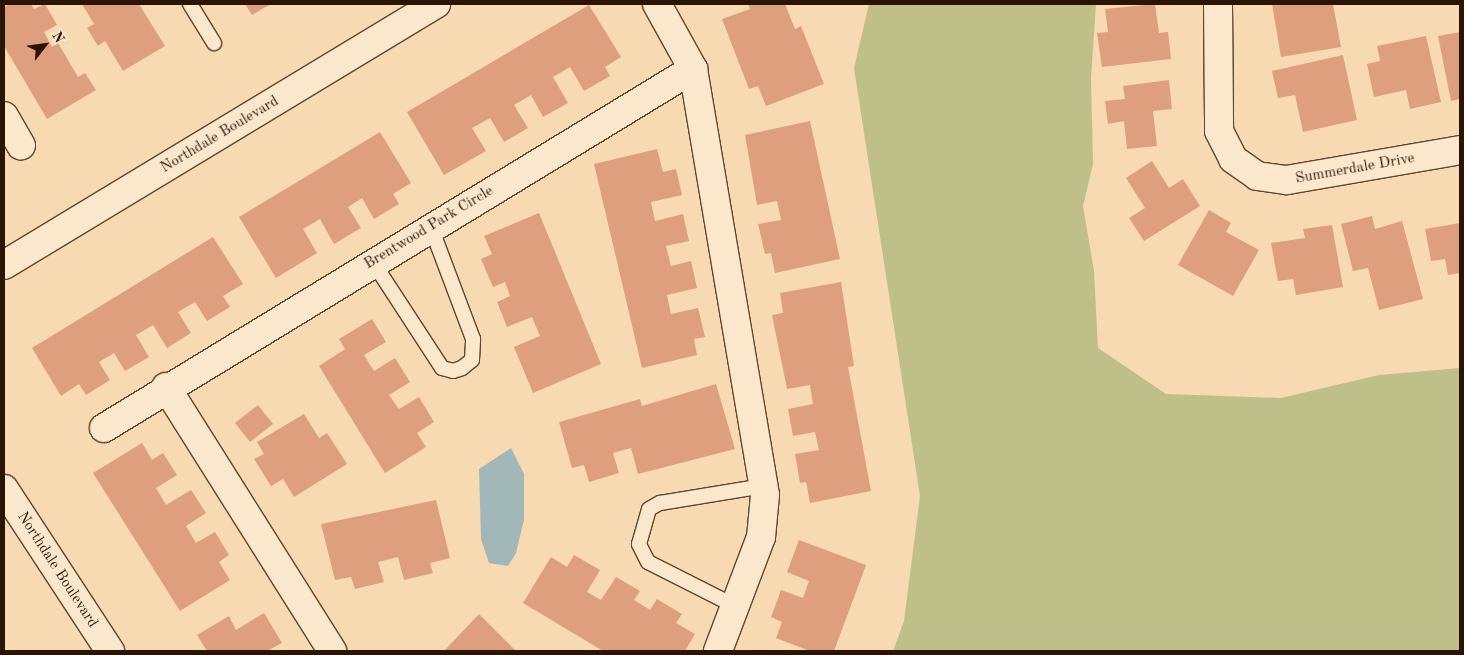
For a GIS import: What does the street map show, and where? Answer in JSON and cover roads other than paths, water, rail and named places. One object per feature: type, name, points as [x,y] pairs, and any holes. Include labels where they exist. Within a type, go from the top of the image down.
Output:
[{"type":"street","name":"Northdale Boulevard","points":[[4,265],[436,4]]},
{"type":"street","points":[[657,4],[693,68],[764,486],[761,537],[718,651]]},
{"type":"street","name":"Summerdale Drive","points":[[1218,4],[1218,131],[1233,160],[1257,176],[1287,180],[1460,150]]},
{"type":"street","name":"Brentwood Park Circle","points":[[104,428],[166,387],[693,68]]},
{"type":"street","points":[[4,116],[21,145]]},
{"type":"street","points":[[166,387],[332,651]]},
{"type":"street","name":"Northdale Boulevard","points":[[4,489],[110,651]]},
{"type":"lane","points":[[190,4],[214,43]]},
{"type":"lane","points":[[372,262],[442,368],[453,371],[462,368],[472,360],[474,339],[431,227]]},
{"type":"lane","points":[[734,606],[648,562],[639,544],[649,509],[660,502],[764,486]]}]
